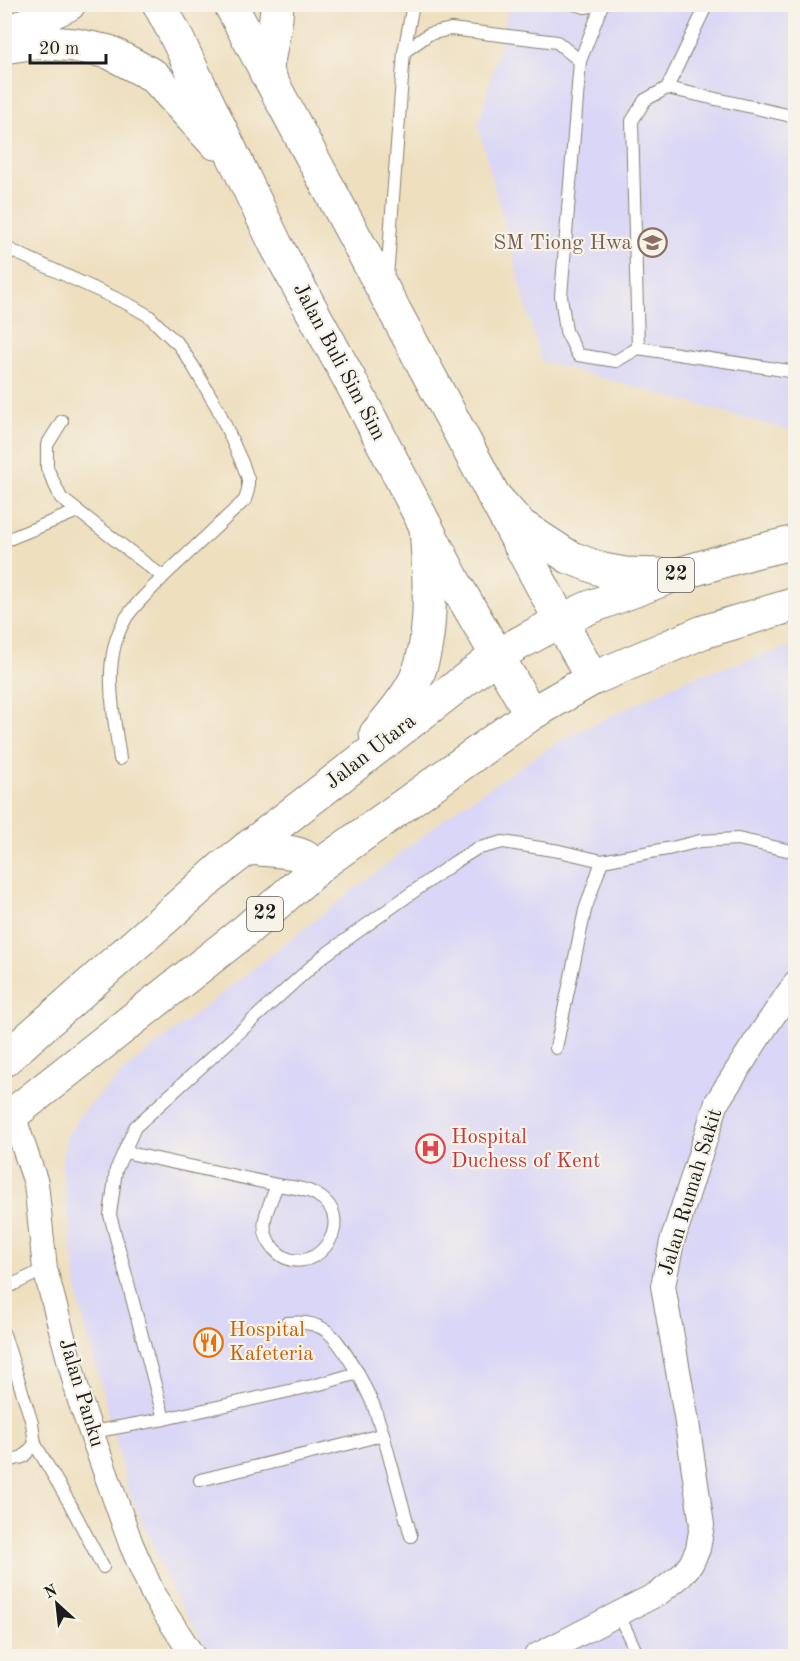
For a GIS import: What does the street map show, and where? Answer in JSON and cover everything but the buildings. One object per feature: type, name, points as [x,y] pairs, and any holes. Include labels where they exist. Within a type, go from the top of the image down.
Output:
[{"type":"main road","points":[[4,35],[69,4]]},
{"type":"main road","name":"Jalan Buli Sim Sim","points":[[159,4],[276,245],[357,393],[455,584],[531,714]]},
{"type":"main road","points":[[230,4],[592,679]]},
{"type":"main road","points":[[266,73],[277,4]]},
{"type":"main road","points":[[4,47],[37,42],[75,45],[109,52],[154,76],[238,168]]},
{"type":"main road","points":[[493,495],[520,525],[569,557],[603,570],[625,574],[675,575]]},
{"type":"main road","points":[[345,772],[413,685],[422,663],[429,617],[430,579],[426,527]]},
{"type":"main road","name":"Jalan Utara","points":[[21,1040],[214,874],[496,656],[560,621],[675,575],[795,542]]},
{"type":"main road","name":"22","points":[[9,1118],[245,931],[313,872],[531,714],[592,679],[703,632],[795,604]]},
{"type":"main road","points":[[247,848],[305,857],[311,864],[313,872]]},
{"type":"street","name":"Jalan Rumah Sakit","points":[[619,1615],[659,1593],[682,1575],[691,1564],[698,1549],[702,1524],[663,1286],[672,1242],[717,1102],[795,982]]},
{"type":"street","name":"Jalan Panku","points":[[9,1118],[36,1183],[45,1269],[80,1401],[131,1544],[154,1596],[193,1656]]},
{"type":"street","points":[[536,1656],[619,1615]]},
{"type":"lane","points":[[385,295],[404,52],[413,4]]},
{"type":"lane","points":[[574,4],[585,7],[602,5],[580,61],[561,296],[566,331],[578,356],[616,361],[638,348],[795,372]]},
{"type":"lane","points":[[638,348],[632,121],[645,100],[667,88],[707,4]]},
{"type":"lane","points":[[404,52],[429,34],[451,29],[557,42],[580,61]]},
{"type":"lane","points":[[667,88],[795,117]]},
{"type":"lane","points":[[4,247],[149,316],[179,345],[218,409],[248,479],[245,500],[164,577],[127,616],[117,634],[112,655],[111,693],[120,759]]},
{"type":"lane","points":[[62,421],[47,445],[47,468],[61,498],[164,577]]},
{"type":"lane","points":[[4,541],[78,511]]},
{"type":"lane","points":[[164,1419],[110,1215],[116,1170],[135,1127],[322,957],[455,862],[476,849],[503,842],[602,861],[700,841],[738,839],[795,852]]},
{"type":"lane","points":[[556,1048],[585,910],[602,861]]},
{"type":"lane","points":[[124,1152],[306,1191],[317,1195],[326,1202],[331,1211],[334,1222],[333,1233],[329,1244],[311,1258],[299,1260],[287,1258],[269,1244],[264,1221],[277,1185]]},
{"type":"lane","points":[[4,1289],[45,1269]]},
{"type":"lane","points":[[287,1323],[302,1322],[319,1326],[331,1333],[358,1373],[373,1404],[411,1536]]},
{"type":"lane","points":[[4,1334],[32,1423],[35,1444],[51,1469],[103,1567]]},
{"type":"lane","points":[[92,1432],[164,1419],[316,1385],[358,1373]]},
{"type":"lane","points":[[200,1480],[382,1434]]},
{"type":"lane","points":[[4,1462],[23,1457],[35,1444]]},
{"type":"lane","points":[[619,1615],[638,1656]]},
{"type":"shaded area","name":"SM Tiong Hwa","points":[[510,5],[795,5],[795,432],[541,361],[478,126]]},
{"type":"shaded area","name":"Hospital Duchess of Kent","points":[[795,645],[795,1656],[212,1656],[172,1592],[129,1491],[80,1307],[61,1163],[67,1136],[83,1111],[127,1068],[458,808],[563,739],[688,679]]},
{"type":"place","name":"SM Tiong Hwa","points":[[653,243]]},
{"type":"place","name":"Hospital Duchess of Kent","points":[[430,1149]]},
{"type":"place","name":"Hospital Kafeteria","points":[[208,1342]]}]
